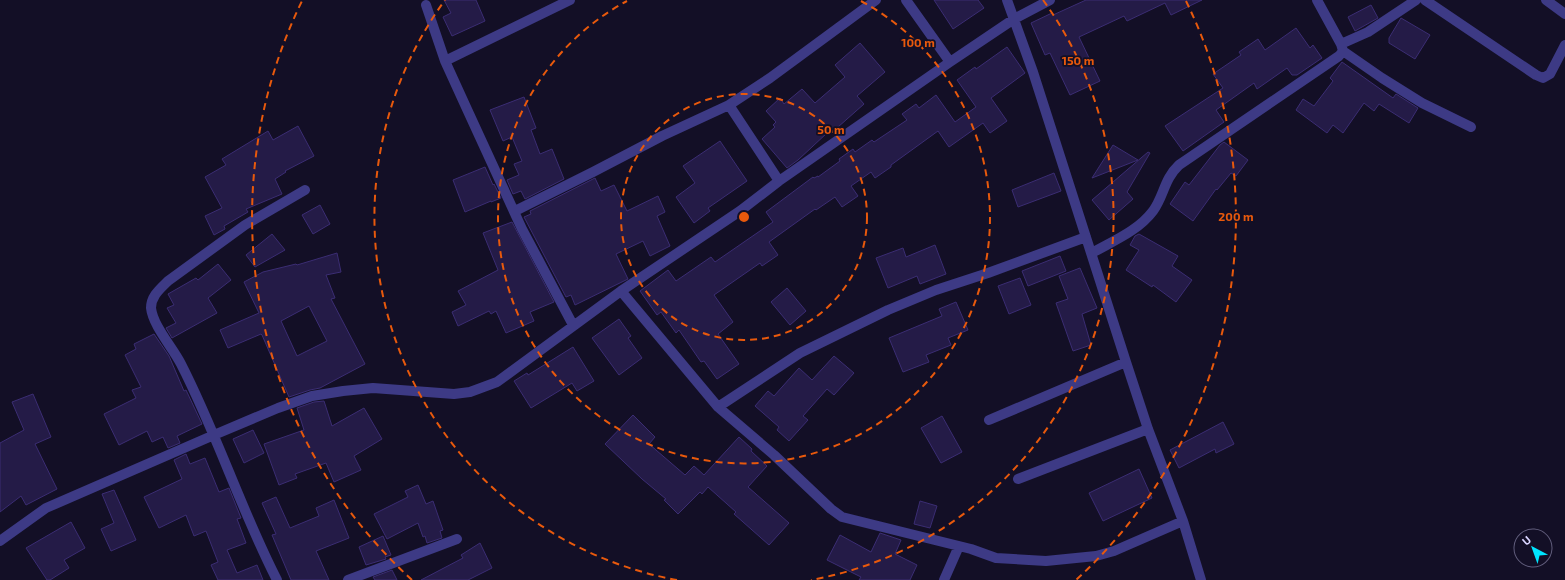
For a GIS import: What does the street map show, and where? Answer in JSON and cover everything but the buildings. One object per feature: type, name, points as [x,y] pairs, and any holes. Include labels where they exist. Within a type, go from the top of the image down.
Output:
[{"type":"street","points":[[445,61],[570,0]]},
{"type":"street","points":[[515,211],[662,136],[729,105],[770,78],[876,0]]},
{"type":"street","points":[[906,0],[950,62]]},
{"type":"street","points":[[1007,0],[1033,72],[1148,429],[1183,521],[1201,580]]},
{"type":"street","points":[[0,541],[46,508],[285,405],[312,396],[373,388],[454,394],[470,392],[502,379],[573,324],[740,211],[779,181],[950,62],[1014,19],[1050,0]]},
{"type":"street","points":[[1317,0],[1342,47],[1382,78],[1422,103],[1471,127]]},
{"type":"street","points":[[1092,254],[1129,232],[1154,210],[1167,179],[1179,165],[1339,56],[1342,47],[1368,32],[1416,0]]},
{"type":"street","points":[[1425,0],[1536,75],[1543,78],[1550,74],[1565,45]]},
{"type":"street","points":[[1546,0],[1565,14]]},
{"type":"street","points":[[426,5],[445,61],[522,229],[573,324]]},
{"type":"street","points":[[729,105],[779,181]]},
{"type":"street","points":[[277,580],[181,363],[153,317],[151,307],[153,297],[168,281],[245,225],[305,190]]},
{"type":"street","points":[[718,407],[800,353],[888,310],[936,290],[1086,236]]},
{"type":"street","points":[[621,291],[718,407],[774,455],[831,509],[842,517],[959,546],[996,558],[1006,560],[1046,561],[1096,556],[1114,551],[1183,521]]},
{"type":"street","points":[[989,420],[1126,362]]},
{"type":"street","points":[[1018,480],[1148,429]]},
{"type":"street","points":[[348,580],[456,539]]},
{"type":"street","points":[[944,580],[959,546]]}]
